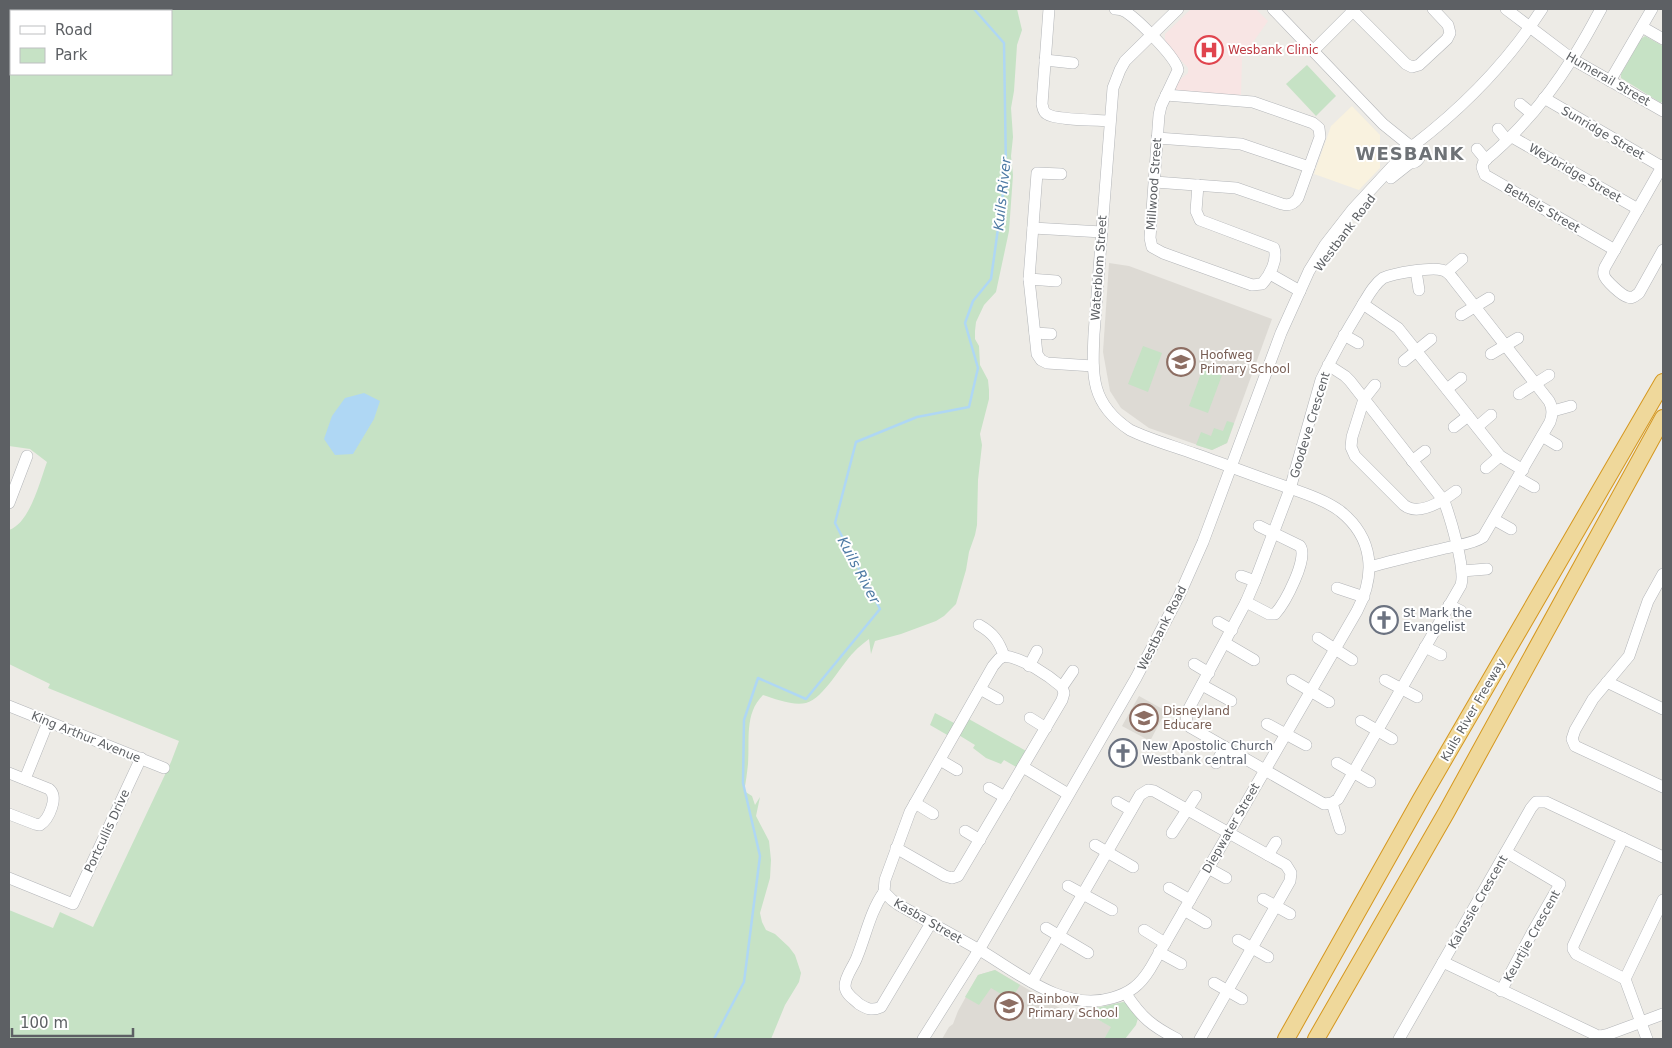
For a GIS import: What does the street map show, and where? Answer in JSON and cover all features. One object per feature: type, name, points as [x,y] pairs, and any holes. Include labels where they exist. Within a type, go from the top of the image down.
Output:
[{"type":"highway","name":"Kuils River Freeway","points":[[1286,1039],[1421,799],[1663,382]]},
{"type":"highway","name":"Kuils River Freeway","points":[[1316,1039],[1446,813],[1663,418]]},
{"type":"street","points":[[1049,9],[1042,104],[1044,111],[1057,117],[1110,121]]},
{"type":"street","points":[[1115,9],[1128,13],[1152,34]]},
{"type":"street","name":"Waterblom Street","points":[[1178,9],[1125,61],[1113,88],[1093,366],[1094,381],[1099,398],[1112,416],[1121,424],[1142,436],[1232,467]]},
{"type":"street","points":[[1273,9],[1409,152]]},
{"type":"street","points":[[1313,51],[1352,10],[1406,64],[1412,67],[1419,65],[1450,33],[1448,25],[1432,9]]},
{"type":"street","name":"Humerail Street","points":[[1506,9],[1572,59],[1663,111]]},
{"type":"street","name":"Westbank Road","points":[[923,1039],[979,950],[1138,673],[1179,596],[1203,542],[1232,467],[1284,324],[1309,271],[1344,219],[1409,152],[1442,124],[1500,65],[1542,9]]},
{"type":"street","points":[[1486,160],[1510,138],[1544,98],[1572,59],[1601,9]]},
{"type":"street","points":[[1610,81],[1652,9]]},
{"type":"street","points":[[1642,27],[1663,39]]},
{"type":"street","name":"Millwood Street","points":[[1152,34],[1178,66],[1178,73],[1161,106],[1150,238],[1153,248],[1256,286],[1264,283],[1270,274]]},
{"type":"street","points":[[1045,60],[1073,63]]},
{"type":"street","points":[[1155,182],[1236,188],[1290,205],[1298,198],[1321,134],[1320,128],[1313,123],[1253,102],[1166,95]]},
{"type":"street","name":"Sunridge Street","points":[[1544,98],[1663,166]]},
{"type":"street","points":[[1520,104],[1531,113]]},
{"type":"street","points":[[1498,129],[1510,138]]},
{"type":"street","points":[[1157,138],[1241,144],[1309,167]]},
{"type":"street","name":"Weybridge Street","points":[[1510,138],[1638,208]]},
{"type":"street","name":"Bethels Street","points":[[1476,149],[1486,160],[1482,167],[1485,175],[1614,250]]},
{"type":"street","points":[[1663,166],[1614,250],[1604,269],[1604,276],[1607,281],[1624,295],[1631,298],[1639,293],[1663,250]]},
{"type":"street","points":[[1061,174],[1037,174],[1029,279],[1037,354],[1042,361],[1047,363],[1093,366]]},
{"type":"street","points":[[1198,185],[1196,211],[1198,218],[1204,222],[1272,247],[1275,250],[1276,256],[1270,274],[1302,288]]},
{"type":"street","points":[[1033,228],[1102,232]]},
{"type":"street","points":[[1370,567],[1484,538],[1550,422],[1553,411],[1549,401],[1447,272],[1462,259]]},
{"type":"street","name":"Goodeve Crescent","points":[[1225,747],[1190,727],[1187,723],[1186,714],[1232,630],[1256,581],[1290,489],[1318,390],[1328,365],[1344,335],[1379,281],[1383,278],[1416,271],[1440,269],[1447,272]]},
{"type":"street","points":[[1416,271],[1419,290]]},
{"type":"street","points":[[1029,279],[1056,281]]},
{"type":"street","points":[[1461,316],[1489,298]]},
{"type":"street","points":[[1363,304],[1398,328],[1500,456],[1534,487]]},
{"type":"street","points":[[1035,333],[1050,334]]},
{"type":"street","points":[[1344,335],[1358,343]]},
{"type":"street","points":[[1491,354],[1518,338]]},
{"type":"street","points":[[1404,361],[1431,339]]},
{"type":"street","points":[[1216,763],[1225,747],[1324,804],[1332,803],[1338,799],[1462,583],[1462,571],[1444,500],[1345,376],[1328,365]]},
{"type":"street","points":[[1519,394],[1549,375]]},
{"type":"street","points":[[1447,389],[1461,378]]},
{"type":"street","points":[[1375,385],[1364,399],[1351,444],[1352,452],[1355,456],[1407,508],[1419,509],[1433,505],[1456,491]]},
{"type":"street","points":[[1553,411],[1571,406]]},
{"type":"street","points":[[1477,427],[1491,415]]},
{"type":"street","points":[[1454,427],[1468,416]]},
{"type":"street","points":[[1542,436],[1557,445]]},
{"type":"street","points":[[1412,461],[1425,452]]},
{"type":"street","points":[[9,503],[12,482],[27,456]]},
{"type":"street","points":[[1486,468],[1500,456]]},
{"type":"street","name":"Diepwater Street","points":[[979,950],[1032,982],[1060,996],[1073,1000],[1093,1002],[1126,994],[1145,976],[1364,597],[1368,585],[1370,567],[1365,544],[1349,519],[1332,506],[1232,467]]},
{"type":"street","points":[[1495,520],[1511,529]]},
{"type":"street","points":[[1246,602],[1269,614],[1276,614],[1293,584],[1302,555],[1300,546],[1259,526]]},
{"type":"street","points":[[1462,571],[1487,569]]},
{"type":"street","points":[[1663,574],[1648,601],[1629,656],[1593,699],[1572,736],[1575,746],[1663,787]]},
{"type":"street","points":[[1241,576],[1256,581]]},
{"type":"street","points":[[1337,588],[1364,597]]},
{"type":"street","points":[[1448,605],[1461,611]]},
{"type":"street","points":[[1218,622],[1232,630]]},
{"type":"street","points":[[979,625],[995,636],[1004,656],[1012,657],[1029,666],[1062,687]]},
{"type":"street","points":[[1318,638],[1352,660]]},
{"type":"street","points":[[1225,643],[1254,660]]},
{"type":"street","points":[[1425,647],[1441,655]]},
{"type":"street","points":[[1029,666],[1038,651]]},
{"type":"street","name":"Kasba Street","points":[[979,950],[892,900],[884,892],[885,880],[904,825],[915,803],[996,662],[1004,656]]},
{"type":"street","points":[[1194,664],[1209,673]]},
{"type":"street","points":[[896,848],[945,876],[952,878],[960,874],[1063,698],[1062,687],[1073,671]]},
{"type":"street","points":[[1292,680],[1329,702]]},
{"type":"street","points":[[1385,680],[1417,698]]},
{"type":"street","points":[[1607,682],[1663,709]]},
{"type":"street","points":[[1202,684],[1232,701]]},
{"type":"street","points":[[980,689],[998,699]]},
{"type":"street","name":"King Arthur Avenue","points":[[9,706],[164,768]]},
{"type":"street","points":[[1030,718],[1046,728]]},
{"type":"street","points":[[1361,721],[1392,739]]},
{"type":"street","points":[[25,779],[48,722]]},
{"type":"street","points":[[1267,724],[1306,745]]},
{"type":"street","name":"Portcullis Drive","points":[[9,878],[73,904],[141,758]]},
{"type":"street","points":[[940,760],[957,770]]},
{"type":"street","points":[[1337,763],[1370,782]]},
{"type":"street","points":[[1023,767],[1068,794]]},
{"type":"street","points":[[9,773],[52,791],[53,794],[53,802],[44,822],[40,825],[9,816]]},
{"type":"street","points":[[989,788],[1004,797]]},
{"type":"street","points":[[1032,982],[1140,795],[1150,790],[1156,792],[1286,865],[1291,873],[1290,881],[1200,1039]]},
{"type":"street","points":[[1172,833],[1196,796]]},
{"type":"street","name":"Kalossie Crescent","points":[[1663,857],[1546,802],[1540,801],[1534,804],[1443,962],[1600,1036],[1663,1014]]},
{"type":"street","points":[[1117,802],[1131,810]]},
{"type":"street","points":[[915,803],[933,814]]},
{"type":"street","points":[[1332,803],[1340,829]]},
{"type":"street","points":[[965,831],[980,840]]},
{"type":"street","points":[[1623,838],[1572,946],[1576,954],[1625,979],[1647,1039]]},
{"type":"street","points":[[1268,855],[1276,842]]},
{"type":"street","points":[[1095,845],[1133,867]]},
{"type":"street","name":"Keurtjie Crescent","points":[[1502,991],[1560,884],[1506,852]]},
{"type":"street","points":[[1208,868],[1226,878]]},
{"type":"street","points":[[1068,886],[1112,910]]},
{"type":"street","points":[[1169,888],[1206,922]]},
{"type":"street","points":[[884,892],[875,906],[857,958],[845,984],[848,994],[864,1008],[871,1010],[881,1006],[931,924]]},
{"type":"street","points":[[1263,899],[1290,914]]},
{"type":"street","points":[[1625,979],[1663,900]]},
{"type":"street","points":[[1046,928],[1088,953]]},
{"type":"street","points":[[1144,930],[1181,964]]},
{"type":"street","points":[[1238,940],[1268,957]]},
{"type":"street","points":[[1399,1039],[1443,962]]},
{"type":"street","points":[[1214,983],[1242,999]]},
{"type":"street","points":[[1126,994],[1151,1024],[1177,1039]]},
{"type":"shaded area","name":"Wesbank Clinic","points":[[1191,9],[1256,9],[1268,21],[1242,58],[1241,95],[1177,91],[1176,83],[1188,73],[1188,68],[1165,43],[1165,34]]},
{"type":"shaded area","points":[[1352,106],[1380,135],[1380,168],[1359,190],[1314,174],[1331,126]]},
{"type":"shaded area","name":"Hoofweg Primary School","points":[[1109,263],[1129,266],[1272,319],[1227,443],[1212,450],[1149,428],[1121,408],[1110,391],[1103,352]]},
{"type":"shaded area","name":"Disneyland Educare","points":[[1139,696],[1166,711],[1150,741],[1122,726]]},
{"type":"shaded area","name":"Rainbow Primary School","points":[[995,970],[1063,1010],[1086,1013],[1112,1027],[1104,1039],[942,1039],[953,1024],[978,975]]},
{"type":"green space","points":[[9,9],[1017,9],[1022,30],[1017,45],[1011,108],[1013,175],[1009,231],[996,292],[984,305],[976,322],[975,339],[979,346],[980,365],[988,380],[989,399],[980,434],[982,445],[978,480],[977,525],[956,604],[936,621],[875,641],[871,654],[869,639],[856,650],[813,700],[795,704],[763,695],[757,702],[750,719],[748,764],[744,791],[752,796],[755,805],[760,797],[756,816],[769,841],[771,860],[770,878],[760,913],[766,930],[775,934],[795,955],[801,973],[799,982],[785,1005],[771,1039],[9,1039],[9,910],[53,928],[60,912],[93,927],[171,762],[179,741],[48,688],[50,684],[9,664],[9,530],[23,519],[33,500],[47,462],[30,449],[9,446]]},
{"type":"green space","points":[[1645,36],[1663,46],[1663,100],[1661,103],[1621,78],[1621,74],[1641,39]]},
{"type":"green space","points":[[1307,65],[1336,96],[1316,116],[1286,84]]},
{"type":"green space","points":[[1143,346],[1162,353],[1148,392],[1128,384]]},
{"type":"green space","points":[[1203,368],[1222,375],[1208,413],[1189,406]]},
{"type":"green space","points":[[1227,421],[1234,423],[1227,443],[1212,450],[1196,445],[1201,432],[1211,436],[1214,428],[1223,431]]},
{"type":"green space","points":[[935,713],[956,724],[949,736],[930,725]]},
{"type":"green space","points":[[967,718],[1028,752],[1018,768],[1004,760],[1001,764],[986,758],[973,748],[975,745],[957,734]]},
{"type":"green space","points":[[995,970],[1020,985],[1011,1000],[991,988],[979,1005],[965,997],[978,975]]},
{"type":"green space","points":[[1123,1002],[1127,1003],[1138,1018],[1136,1025],[1125,1039],[1104,1039],[1111,1027],[1088,1014],[1091,1009]]},
{"type":"water","points":[[364,393],[380,401],[374,419],[353,454],[335,455],[324,439],[332,416],[345,398]]},
{"type":"waterway","name":"Kuils River","points":[[714,1039],[744,982],[760,856],[743,783],[744,720],[758,678],[806,699],[880,609],[835,523],[856,442],[917,417],[969,407],[978,368],[965,323],[973,301],[991,279],[1006,171],[1004,43],[974,9]]},
{"type":"place","name":"Wesbank Clinic","points":[[1209,50]]},
{"type":"place","name":"Hoofweg Primary School","points":[[1181,362]]},
{"type":"place","name":"St Mark the Evangelist","points":[[1384,620]]},
{"type":"place","name":"Disneyland Educare","points":[[1144,718]]},
{"type":"place","name":"New Apostolic Church Westbank central","points":[[1123,753]]},
{"type":"place","name":"Rainbow Primary School","points":[[1009,1006]]},
{"type":"district","name":"WESBANK","points":[[1410,154]]}]
